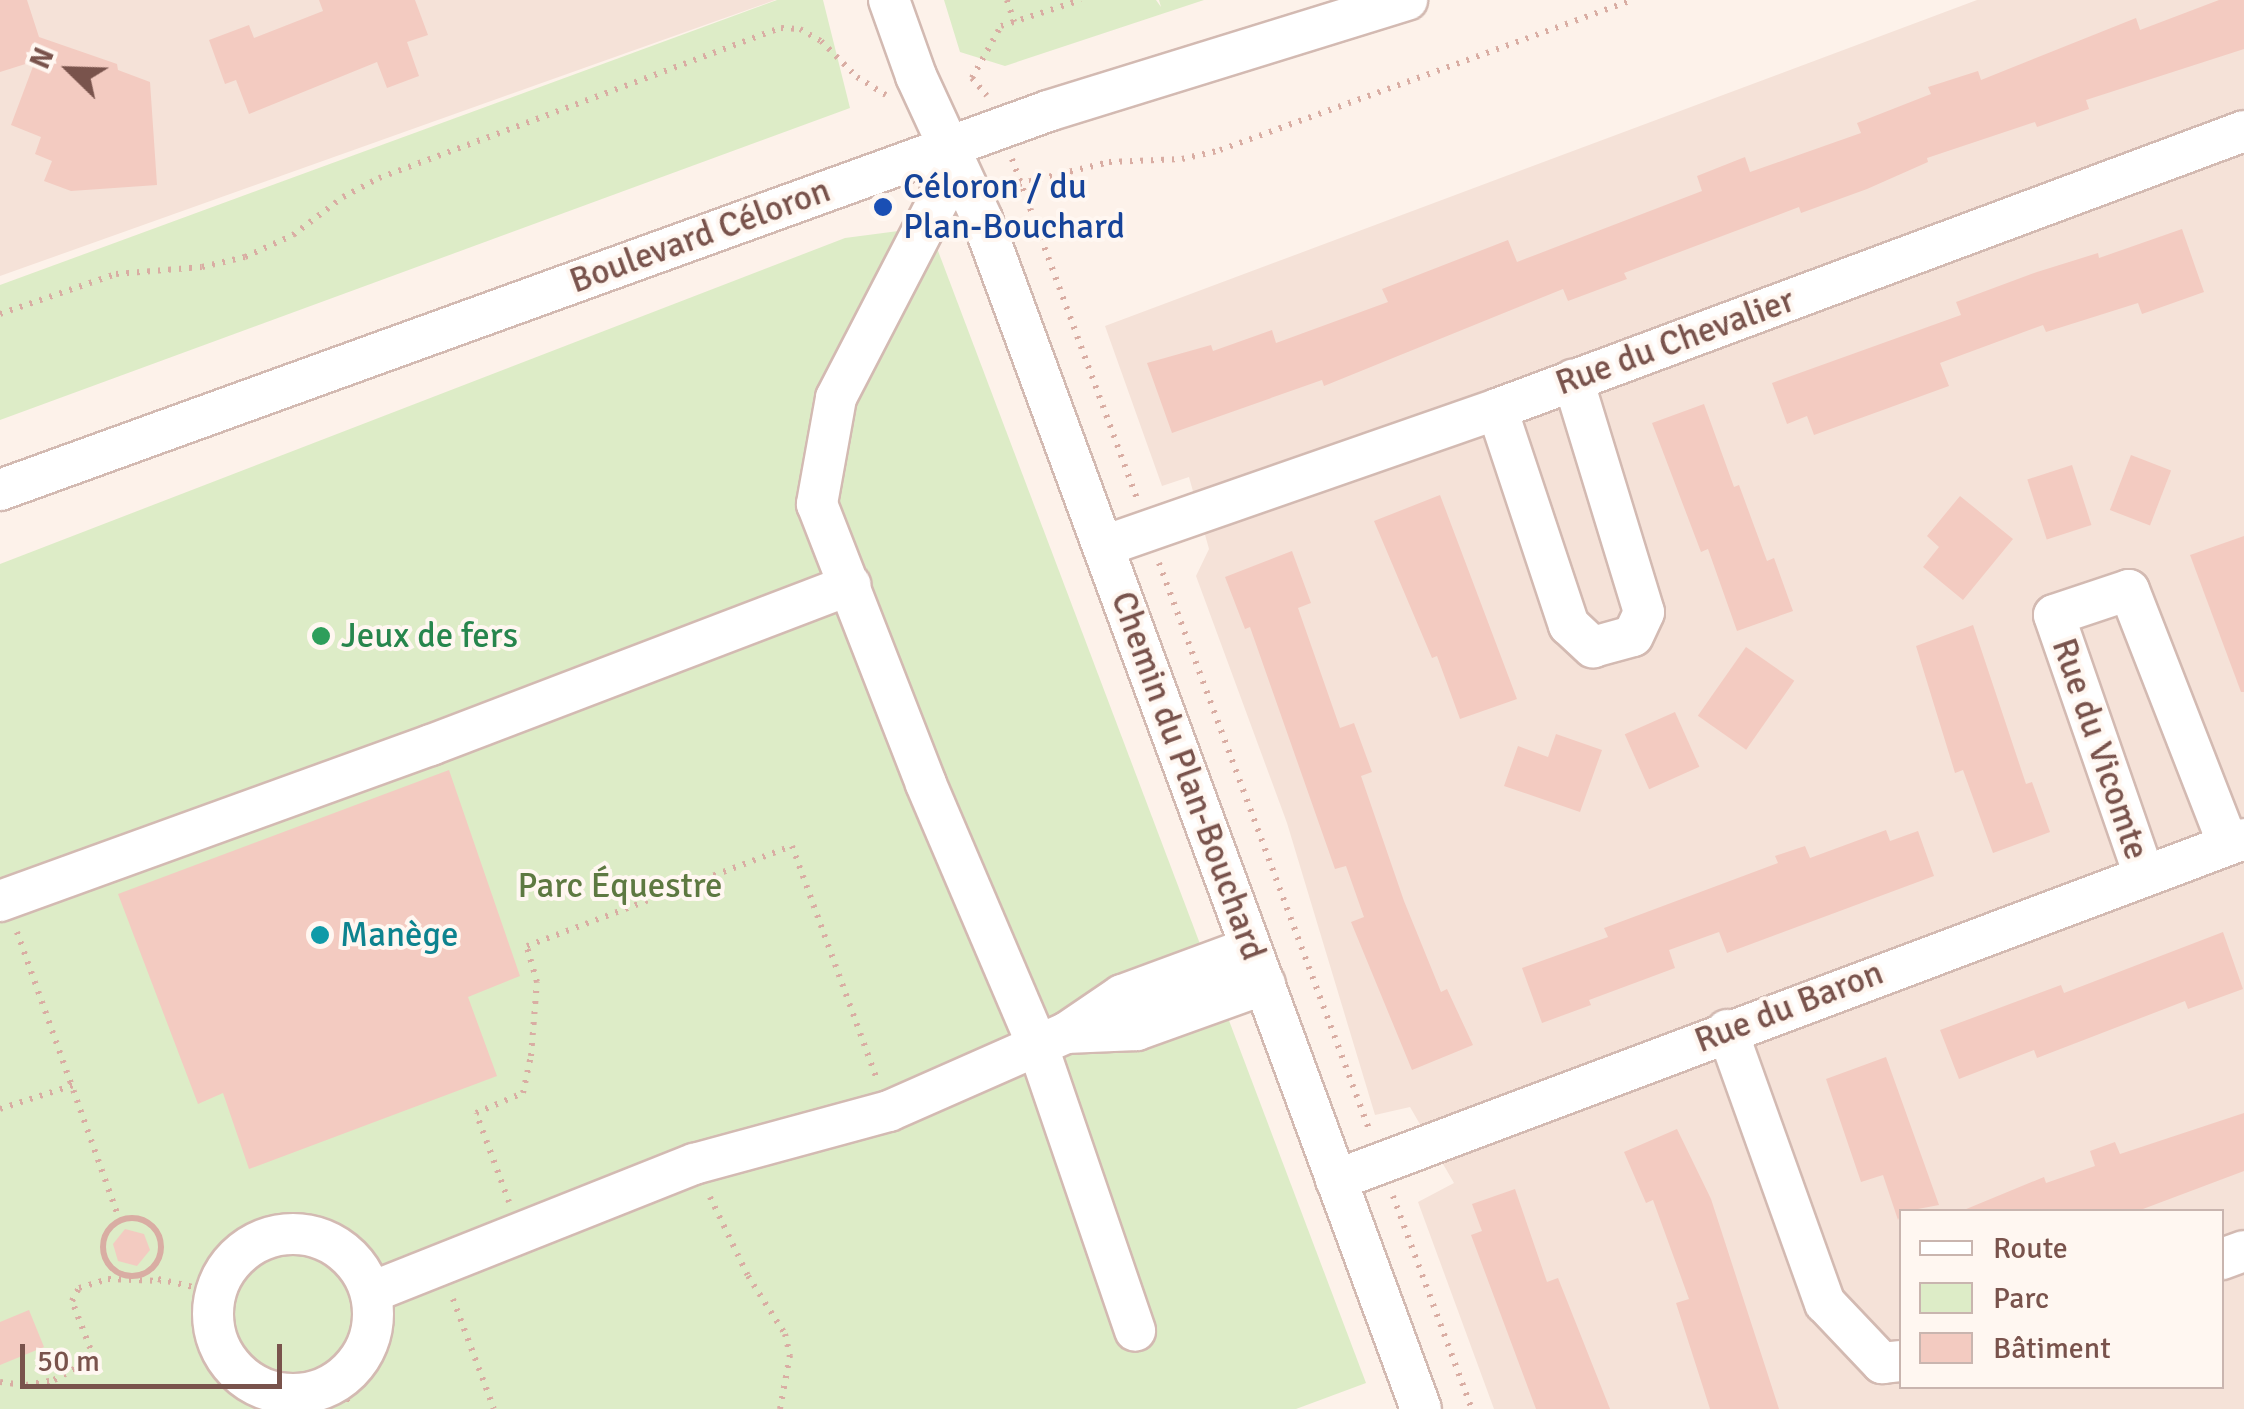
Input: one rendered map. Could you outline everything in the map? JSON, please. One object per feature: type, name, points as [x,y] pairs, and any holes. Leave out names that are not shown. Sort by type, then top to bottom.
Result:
[{"type":"street","name":"Chemin du Plan-Bouchard","points":[[888,0],[982,219],[1420,1409]]},
{"type":"street","name":"Boulevard Céloron","points":[[0,490],[948,146],[1139,81],[1407,0]]},
{"type":"street","name":"Rue du Chevalier","points":[[1104,546],[1497,409],[2244,131]]},
{"type":"street","points":[[948,146],[939,199],[928,224],[868,329],[836,398],[817,504],[926,784],[1052,1039],[1135,1331]]},
{"type":"street","points":[[1497,409],[1569,625],[1593,647],[1633,636],[1644,612],[1573,380]]},
{"type":"street","points":[[3,900],[431,745],[850,585]]},
{"type":"street","name":"Rue du Vicomte","points":[[2144,875],[2054,615],[2129,590],[2236,841]]},
{"type":"street","name":"Rue du Baron","points":[[1336,1180],[2236,841]]},
{"type":"street","points":[[372,1292],[694,1164],[889,1111],[1052,1039],[1136,1030],[1257,966]]},
{"type":"street","points":[[1727,1030],[1825,1302],[1882,1363],[1899,1361]]},
{"type":"street","points":[[294,1232],[320,1237],[343,1250],[361,1268],[372,1292],[370,1340],[346,1394],[318,1391],[292,1395],[267,1390],[238,1394],[216,1340],[212,1316],[215,1292],[226,1268],[245,1249],[268,1237],[294,1232]]},
{"type":"path","points":[[1007,0],[1014,22]]},
{"type":"path","points":[[987,96],[972,78],[1001,26],[1080,0]]},
{"type":"path","points":[[1020,184],[1108,162],[1182,160],[1220,150],[1633,0]]},
{"type":"path","points":[[0,314],[116,274],[202,267],[245,257],[293,235],[344,197],[379,178],[781,28],[809,33],[870,88],[895,96]]},
{"type":"path","points":[[1016,169],[1136,496]]},
{"type":"path","name":"Chemin du Plan-Bouchard","points":[[1159,565],[1368,1126]]},
{"type":"path","points":[[520,1231],[476,1113],[522,1092],[531,1056],[537,982],[526,946],[792,846],[889,1111]]},
{"type":"path","points":[[3,900],[74,1084],[120,1222]]},
{"type":"path","points":[[0,1109],[74,1084]]},
{"type":"path","points":[[694,1164],[748,1276],[786,1334],[790,1355],[780,1409]]},
{"type":"path","points":[[1393,1196],[1472,1409]]},
{"type":"path","points":[[142,1274],[158,1260],[158,1235],[143,1220],[120,1222],[106,1234],[105,1260],[119,1274],[142,1274],[215,1292]]},
{"type":"path","points":[[440,1266],[494,1409]]},
{"type":"path","points":[[0,1382],[26,1385],[54,1380],[94,1358],[72,1301],[79,1288],[108,1279],[162,1281]]},
{"type":"shaded area","points":[[0,0],[775,0],[0,276]]},
{"type":"shaded area","points":[[1977,0],[2244,0],[2244,1409],[1494,1409],[1418,1202],[1454,1183],[1410,1107],[1375,1115],[1287,823],[1196,576],[1209,549],[1189,477],[1162,486],[1105,326]]},
{"type":"green space","points":[[777,0],[823,0],[850,108],[0,420],[0,285]]},
{"type":"green space","points":[[944,0],[1156,0],[1161,7],[1159,0],[1204,0],[1005,66],[960,52]]},
{"type":"green space","name":"Parc Équestre","points":[[929,227],[1366,1383],[1296,1409],[0,1409],[0,564],[845,238]]},
{"type":"building","points":[[0,0],[27,0],[39,37],[117,64],[118,70],[150,82],[157,185],[71,191],[44,181],[52,161],[35,154],[41,137],[11,125],[35,61],[0,72]]},
{"type":"building","points":[[319,0],[415,0],[428,35],[407,42],[419,76],[387,88],[377,62],[249,114],[236,80],[225,84],[209,40],[249,25],[254,38],[323,11]]},
{"type":"building","points":[[2219,0],[2244,0],[2244,49],[2086,100],[2089,109],[2037,127],[2035,122],[1927,158],[1928,162],[1867,189],[1801,213],[1799,207],[1624,273],[1627,279],[1568,301],[1563,289],[1324,386],[1322,380],[1172,433],[1147,363],[1211,345],[1213,351],[1272,330],[1276,343],[1388,302],[1382,289],[1508,240],[1517,262],[1702,191],[1697,176],[1745,157],[1750,172],[1861,133],[1857,123],[1931,94],[1928,87],[1978,71],[1981,80],[2136,18],[2140,30]]},
{"type":"building","points":[[2182,229],[2204,292],[2142,314],[2138,303],[2046,332],[2043,325],[1940,363],[1949,386],[1814,435],[1807,416],[1787,424],[1772,383],[1961,315],[1956,302],[2037,272],[2098,253],[2099,258]]},
{"type":"building","points":[[1704,404],[1734,487],[1739,485],[1767,561],[1774,558],[1793,611],[1737,631],[1708,549],[1701,552],[1652,423]]},
{"type":"building","points":[[2131,455],[2171,470],[2150,525],[2110,510]]},
{"type":"building","points":[[2072,465],[2091,525],[2047,539],[2027,480]]},
{"type":"building","points":[[1440,495],[1517,699],[1460,719],[1437,656],[1432,658],[1374,521]]},
{"type":"building","points":[[1960,496],[2013,539],[1963,600],[1923,567],[1939,547],[1927,536]]},
{"type":"building","points":[[2244,536],[2244,692],[2241,692],[2190,555]]},
{"type":"building","points":[[1292,551],[1311,603],[1298,608],[1340,728],[1354,723],[1372,772],[1361,776],[1404,901],[1441,992],[1447,989],[1473,1045],[1412,1070],[1351,922],[1364,917],[1346,866],[1335,869],[1250,627],[1245,629],[1225,577]]},
{"type":"building","points":[[1973,625],[2026,784],[2032,782],[2050,832],[1993,853],[1963,770],[1955,773],[1916,646]]},
{"type":"building","points":[[1746,647],[1794,681],[1746,750],[1698,716]]},
{"type":"building","points":[[1675,712],[1699,767],[1649,789],[1625,734]]},
{"type":"building","points":[[1556,734],[1602,750],[1580,812],[1504,786],[1518,746],[1548,757]]},
{"type":"building","name":"Manège","points":[[449,770],[520,976],[468,997],[497,1076],[249,1169],[223,1093],[198,1104],[118,894]]},
{"type":"building","points":[[1886,830],[1890,841],[1918,831],[1934,876],[1727,953],[1719,932],[1669,950],[1675,968],[1589,1000],[1591,1005],[1542,1023],[1522,968],[1608,937],[1604,928],[1778,863],[1775,856],[1805,846],[1810,858]]},
{"type":"building","points":[[2223,932],[2243,989],[2188,1009],[2185,1001],[2037,1058],[2034,1050],[1959,1079],[1940,1030],[2061,985],[2064,993]]},
{"type":"building","points":[[1886,1057],[1939,1205],[1899,1209],[1898,1220],[1883,1175],[1861,1182],[1826,1079]]},
{"type":"building","points":[[2244,1113],[2244,1171],[2143,1209],[1966,1209],[2044,1177],[2046,1183],[2095,1166],[2090,1151],[2115,1142],[2120,1154]]},
{"type":"building","points":[[1677,1129],[1711,1199],[1779,1409],[1710,1409],[1676,1303],[1689,1299],[1653,1200],[1646,1203],[1624,1152]]},
{"type":"building","points":[[1515,1189],[1547,1282],[1558,1278],[1610,1409],[1536,1409],[1471,1235],[1482,1231],[1472,1204]]},
{"type":"building","points":[[125,1229],[144,1234],[150,1250],[137,1266],[118,1261],[113,1244]]},
{"type":"building","points":[[29,1310],[44,1347],[0,1365],[0,1322]]},
{"type":"place","name":"Céloron / du Plan-Bouchard","points":[[883,207]]},
{"type":"place","name":"Jeux de fers","points":[[321,636]]},
{"type":"place","name":"Manège","points":[[320,935]]}]
